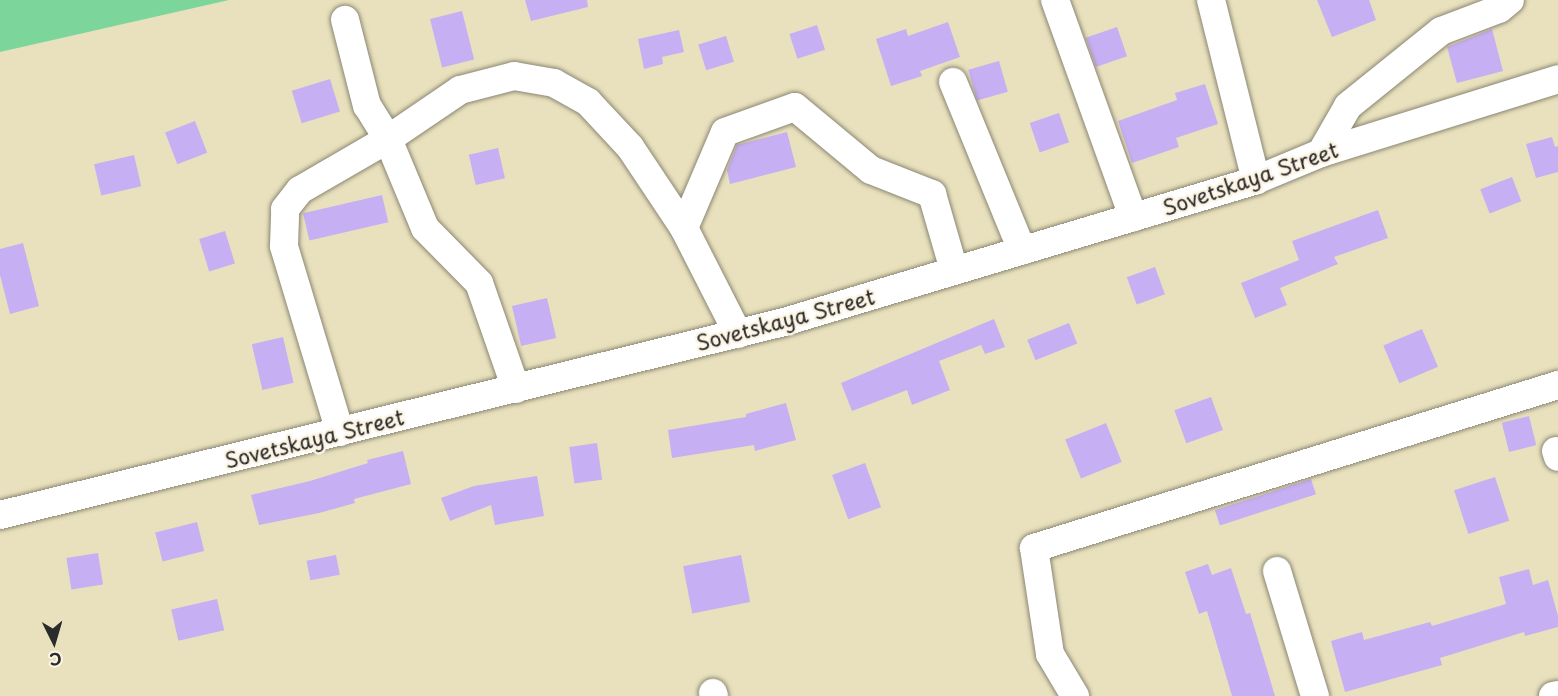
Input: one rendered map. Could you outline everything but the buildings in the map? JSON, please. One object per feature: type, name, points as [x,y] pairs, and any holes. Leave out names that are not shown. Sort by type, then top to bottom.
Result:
[{"type":"street","points":[[1055,0],[1133,217]]},
{"type":"street","points":[[1211,0],[1256,180]]},
{"type":"street","points":[[1321,153],[1348,106],[1442,31],[1499,9],[1510,0]]},
{"type":"street","points":[[345,20],[367,106],[388,139],[425,228],[479,283],[516,388]]},
{"type":"street","points":[[340,432],[284,246],[285,209],[300,190],[388,139],[460,90],[514,76],[554,83],[588,102],[630,147],[684,228],[738,334]]},
{"type":"street","name":"Sovetskaya Street","points":[[0,515],[738,334],[1256,180],[1321,153],[1558,79]]},
{"type":"street","points":[[953,82],[1022,250]]},
{"type":"street","points":[[684,228],[725,132],[795,107],[871,170],[932,194],[954,270]]},
{"type":"street","points":[[1075,696],[1050,654],[1034,548],[1558,385]]},
{"type":"street","points":[[1277,571],[1315,696]]},
{"type":"street","points":[[1553,696],[1558,695]]},
{"type":"green space","points":[[0,0],[229,0],[0,52]]}]
